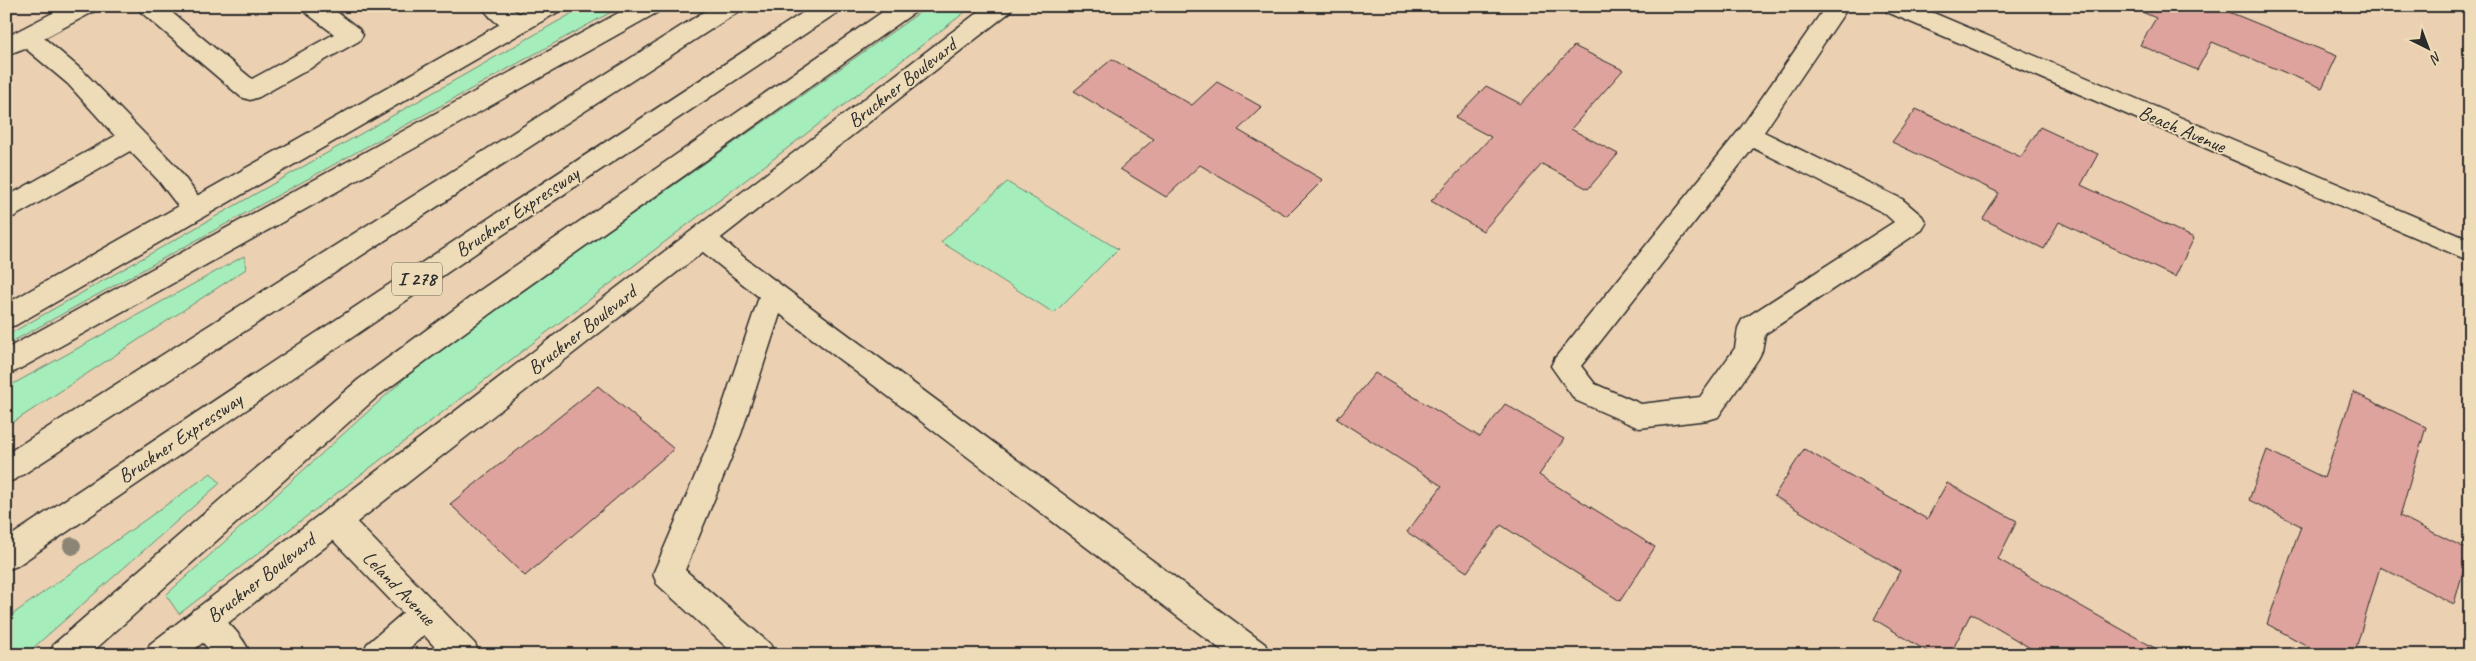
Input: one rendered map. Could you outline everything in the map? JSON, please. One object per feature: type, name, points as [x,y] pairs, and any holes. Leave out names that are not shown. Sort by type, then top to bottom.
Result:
[{"type":"main road","points":[[17,42],[85,6]]},
{"type":"main road","points":[[149,6],[250,91],[351,35],[313,6]]},
{"type":"main road","points":[[493,6],[517,25]]},
{"type":"main road","points":[[6,317],[550,6]]},
{"type":"main road","points":[[6,363],[650,6]]},
{"type":"main road","points":[[6,470],[730,6]]},
{"type":"main road","name":"Bruckner Expressway","points":[[6,556],[486,233],[830,6]]},
{"type":"main road","points":[[64,655],[368,388],[489,299],[907,6]]},
{"type":"main road","name":"Bruckner Boulevard","points":[[161,655],[1002,6]]},
{"type":"main road","points":[[1750,135],[1893,206],[1913,223],[1752,328],[1748,351],[1708,408],[1639,416],[1585,392],[1565,366],[1750,135],[1838,6]]},
{"type":"main road","name":"Beach Avenue","points":[[1895,6],[2470,251]]},
{"type":"main road","points":[[17,42],[76,78],[167,173],[194,208]]},
{"type":"main road","points":[[6,209],[132,138]]},
{"type":"main road","points":[[702,237],[773,294],[1254,655]]},
{"type":"main road","points":[[759,655],[668,574],[727,434],[773,294]]},
{"type":"main road","name":"Leland Avenue","points":[[335,521],[464,655]]},
{"type":"main road","points":[[378,655],[425,614]]},
{"type":"main road","points":[[204,622],[234,655]]},
{"type":"green space","points":[[585,6],[622,6],[6,345],[6,336]]},
{"type":"green space","points":[[929,6],[973,6],[179,614],[166,595],[427,358]]},
{"type":"green space","points":[[1007,182],[1118,249],[1054,313],[941,242]]},
{"type":"green space","points":[[244,256],[246,269],[6,427],[6,388]]},
{"type":"green space","points":[[211,473],[220,483],[25,655],[6,655],[6,619]]},
{"type":"building","points":[[2128,6],[2232,6],[2229,12],[2337,56],[2322,88],[2212,42],[2197,70],[2140,45],[2156,18]]},
{"type":"building","points":[[1574,46],[1623,70],[1571,129],[1618,154],[1588,189],[1542,164],[1483,231],[1431,201],[1491,137],[1455,118],[1486,86],[1521,104]]},
{"type":"building","points":[[1112,59],[1192,105],[1217,82],[1262,107],[1238,130],[1323,180],[1287,216],[1200,165],[1166,197],[1120,169],[1154,139],[1074,91]]},
{"type":"building","points":[[1916,109],[2021,157],[2040,127],[2098,154],[2081,185],[2194,238],[2175,277],[2059,222],[2044,249],[1983,219],[1999,193],[1892,142]]},
{"type":"building","points":[[1375,373],[1480,437],[1505,404],[1564,439],[1539,475],[1655,547],[1620,601],[1501,525],[1467,572],[1407,532],[1442,486],[1337,419]]},
{"type":"building","points":[[598,386],[674,449],[525,576],[450,504]]},
{"type":"building","points":[[2353,392],[2426,427],[2400,516],[2469,550],[2454,604],[2380,567],[2354,655],[2324,655],[2267,624],[2301,526],[2249,500],[2267,450],[2324,478]]},
{"type":"building","points":[[1804,449],[1927,519],[1947,483],[2017,521],[1998,559],[2167,655],[2042,655],[1971,613],[1950,655],[1933,655],[1874,619],[1900,571],[1774,496]]}]
